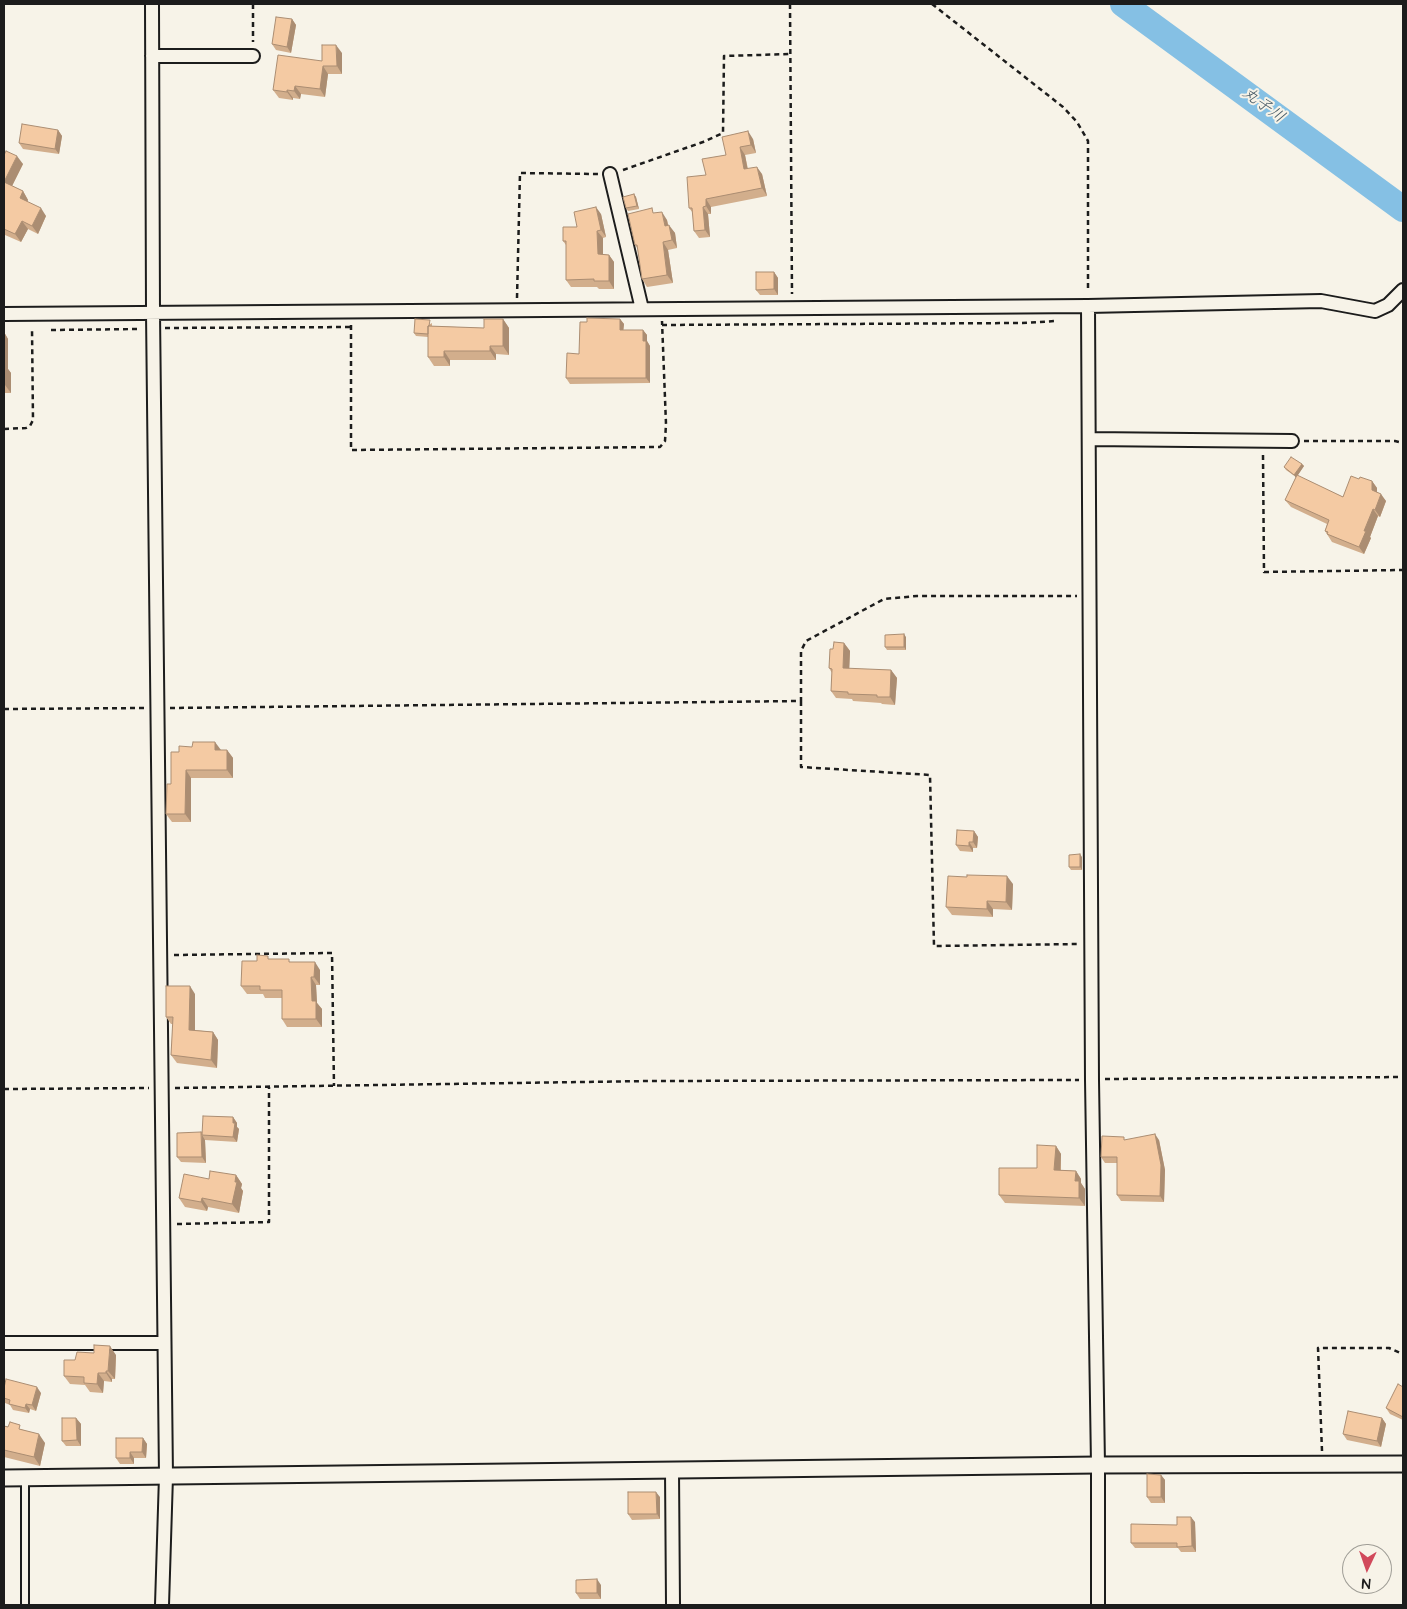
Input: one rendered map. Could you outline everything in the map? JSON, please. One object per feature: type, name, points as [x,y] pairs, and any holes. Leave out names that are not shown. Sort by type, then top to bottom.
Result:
[{"type":"street","points":[[152,4],[153,328],[162,1088],[163,1344],[166,1476],[162,1605]]},
{"type":"street","points":[[152,56],[253,56]]},
{"type":"street","points":[[610,174],[642,309]]},
{"type":"street","points":[[4,314],[1088,306],[1321,301],[1375,311],[1388,305],[1403,290]]},
{"type":"street","points":[[1088,306],[1092,1080],[1098,1465],[1098,1605]]},
{"type":"street","points":[[1089,439],[1292,441]]},
{"type":"street","points":[[4,1343],[163,1344]]},
{"type":"street","points":[[4,1478],[1098,1465],[1403,1464]]},
{"type":"street","points":[[672,1471],[673,1605]]},
{"type":"lane","points":[[24,1605],[25,1478]]},
{"type":"path","points":[[253,4],[253,56]]},
{"type":"path","points":[[790,4],[792,308]]},
{"type":"path","points":[[932,4],[1063,107],[1077,122],[1088,141],[1088,306]]},
{"type":"path","points":[[517,309],[520,173],[610,174],[703,142],[723,133],[724,56],[790,54]]},
{"type":"path","points":[[351,311],[351,450],[660,447],[665,441],[666,424],[662,309]]},
{"type":"path","points":[[4,429],[26,428],[30,426],[33,420],[32,314]]},
{"type":"path","points":[[662,325],[1022,323],[1060,321]]},
{"type":"path","points":[[51,330],[351,328]]},
{"type":"path","points":[[1263,441],[1264,572],[1403,570]]},
{"type":"path","points":[[1292,441],[1395,441],[1403,443]]},
{"type":"path","points":[[1090,596],[917,596],[884,599],[806,641],[801,651],[801,767],[930,775],[934,946],[1092,944]]},
{"type":"path","points":[[4,710],[801,701]]},
{"type":"path","points":[[160,955],[332,953],[334,1086]]},
{"type":"path","points":[[4,1089],[659,1081],[1403,1078]]},
{"type":"path","points":[[163,1225],[269,1222],[269,1087]]},
{"type":"path","points":[[1322,1464],[1318,1348],[1389,1348],[1403,1354]]},
{"type":"building","points":[[276,17],[292,19],[287,47],[272,44]]},
{"type":"building","points":[[322,45],[336,45],[337,66],[323,66],[320,89],[295,86],[294,91],[273,90],[278,55],[322,61]]},
{"type":"building","points":[[22,124],[58,130],[55,149],[19,143]]},
{"type":"building","points":[[748,131],[751,145],[740,147],[744,169],[757,167],[762,188],[706,199],[706,206],[703,207],[705,230],[694,231],[692,208],[689,208],[687,177],[706,175],[702,159],[726,155],[722,137]]},
{"type":"building","points":[[6,151],[17,156],[4,182],[4,155]]},
{"type":"building","points":[[4,182],[23,191],[20,198],[41,208],[32,226],[22,221],[15,234],[4,229]]},
{"type":"building","points":[[634,194],[637,206],[626,208],[623,197]]},
{"type":"building","points":[[596,207],[601,230],[597,231],[598,254],[609,255],[609,281],[594,281],[594,279],[566,280],[566,241],[563,241],[563,227],[577,227],[574,212]]},
{"type":"building","points":[[652,208],[653,213],[662,212],[665,226],[669,225],[672,240],[663,242],[667,275],[642,279],[637,245],[635,245],[628,214]]},
{"type":"building","points":[[756,272],[774,272],[774,289],[756,290]]},
{"type":"building","points":[[587,318],[620,319],[620,330],[643,330],[643,341],[646,341],[646,378],[566,378],[567,353],[579,354],[580,322],[587,322]]},
{"type":"building","points":[[415,319],[430,320],[428,334],[414,333]]},
{"type":"building","points":[[484,319],[503,319],[503,346],[490,346],[490,351],[444,351],[444,357],[428,357],[428,326],[484,328]]},
{"type":"building","points":[[4,365],[5,385],[4,385]]},
{"type":"building","points":[[1291,457],[1302,464],[1294,475],[1284,467]]},
{"type":"building","points":[[1297,475],[1343,497],[1351,476],[1372,481],[1372,490],[1381,494],[1375,510],[1373,509],[1359,547],[1327,534],[1328,532],[1325,531],[1329,520],[1285,500]]},
{"type":"building","points":[[904,634],[904,647],[885,647],[885,635]]},
{"type":"building","points":[[834,642],[844,643],[843,668],[891,670],[890,697],[831,691],[832,669],[829,668],[830,649],[833,649]]},
{"type":"building","points":[[193,742],[215,742],[215,750],[227,750],[227,770],[186,770],[185,814],[166,814],[167,784],[171,784],[171,752],[179,752],[179,746],[192,747]]},
{"type":"building","points":[[957,830],[974,831],[973,842],[969,842],[969,846],[956,845]]},
{"type":"building","points":[[1080,854],[1080,867],[1069,867],[1069,855]]},
{"type":"building","points":[[967,875],[1007,876],[1006,902],[987,901],[987,909],[946,907],[948,876],[967,877]]},
{"type":"building","points":[[257,955],[268,956],[268,959],[289,959],[289,962],[315,962],[314,977],[311,977],[312,1001],[316,1001],[316,1019],[282,1019],[282,990],[260,990],[260,986],[241,986],[242,961],[257,961]]},
{"type":"building","points":[[166,986],[190,986],[189,1030],[213,1032],[211,1060],[171,1055],[173,1017],[166,1017]]},
{"type":"building","points":[[203,1116],[233,1117],[233,1123],[235,1123],[233,1137],[202,1135]]},
{"type":"building","points":[[201,1132],[202,1157],[177,1157],[177,1133]]},
{"type":"building","points":[[1155,1134],[1161,1165],[1160,1196],[1117,1195],[1117,1157],[1101,1157],[1102,1136],[1124,1137],[1124,1140]]},
{"type":"building","points":[[1037,1145],[1056,1146],[1054,1170],[1076,1171],[1075,1181],[1079,1181],[1079,1198],[999,1195],[999,1168],[1037,1168]]},
{"type":"building","points":[[210,1171],[236,1175],[235,1182],[237,1182],[232,1204],[202,1198],[201,1202],[179,1198],[184,1174],[209,1179]]},
{"type":"building","points":[[94,1345],[110,1346],[108,1371],[106,1373],[98,1373],[97,1384],[84,1383],[84,1377],[64,1376],[64,1360],[75,1360],[77,1352],[94,1353]]},
{"type":"building","points":[[6,1379],[37,1387],[32,1405],[26,1404],[25,1408],[9,1404],[10,1400],[4,1398]]},
{"type":"building","points":[[1398,1384],[1403,1387],[1403,1417],[1386,1408]]},
{"type":"building","points":[[1348,1411],[1382,1418],[1377,1441],[1343,1434]]},
{"type":"building","points":[[62,1418],[76,1418],[77,1440],[62,1441]]},
{"type":"building","points":[[10,1422],[20,1425],[19,1429],[39,1434],[34,1457],[4,1450],[4,1426],[8,1427]]},
{"type":"building","points":[[116,1438],[143,1438],[142,1452],[130,1452],[130,1458],[116,1458]]},
{"type":"building","points":[[1147,1474],[1161,1475],[1161,1497],[1147,1497]]},
{"type":"building","points":[[628,1492],[656,1492],[657,1514],[628,1514]]},
{"type":"building","points":[[1177,1517],[1191,1517],[1192,1546],[1177,1547],[1177,1543],[1131,1543],[1131,1524],[1177,1525]]},
{"type":"building","points":[[597,1579],[597,1593],[576,1593],[576,1580]]},
{"type":"waterway","name":"丸子川","points":[[1123,4],[1403,209]]}]
